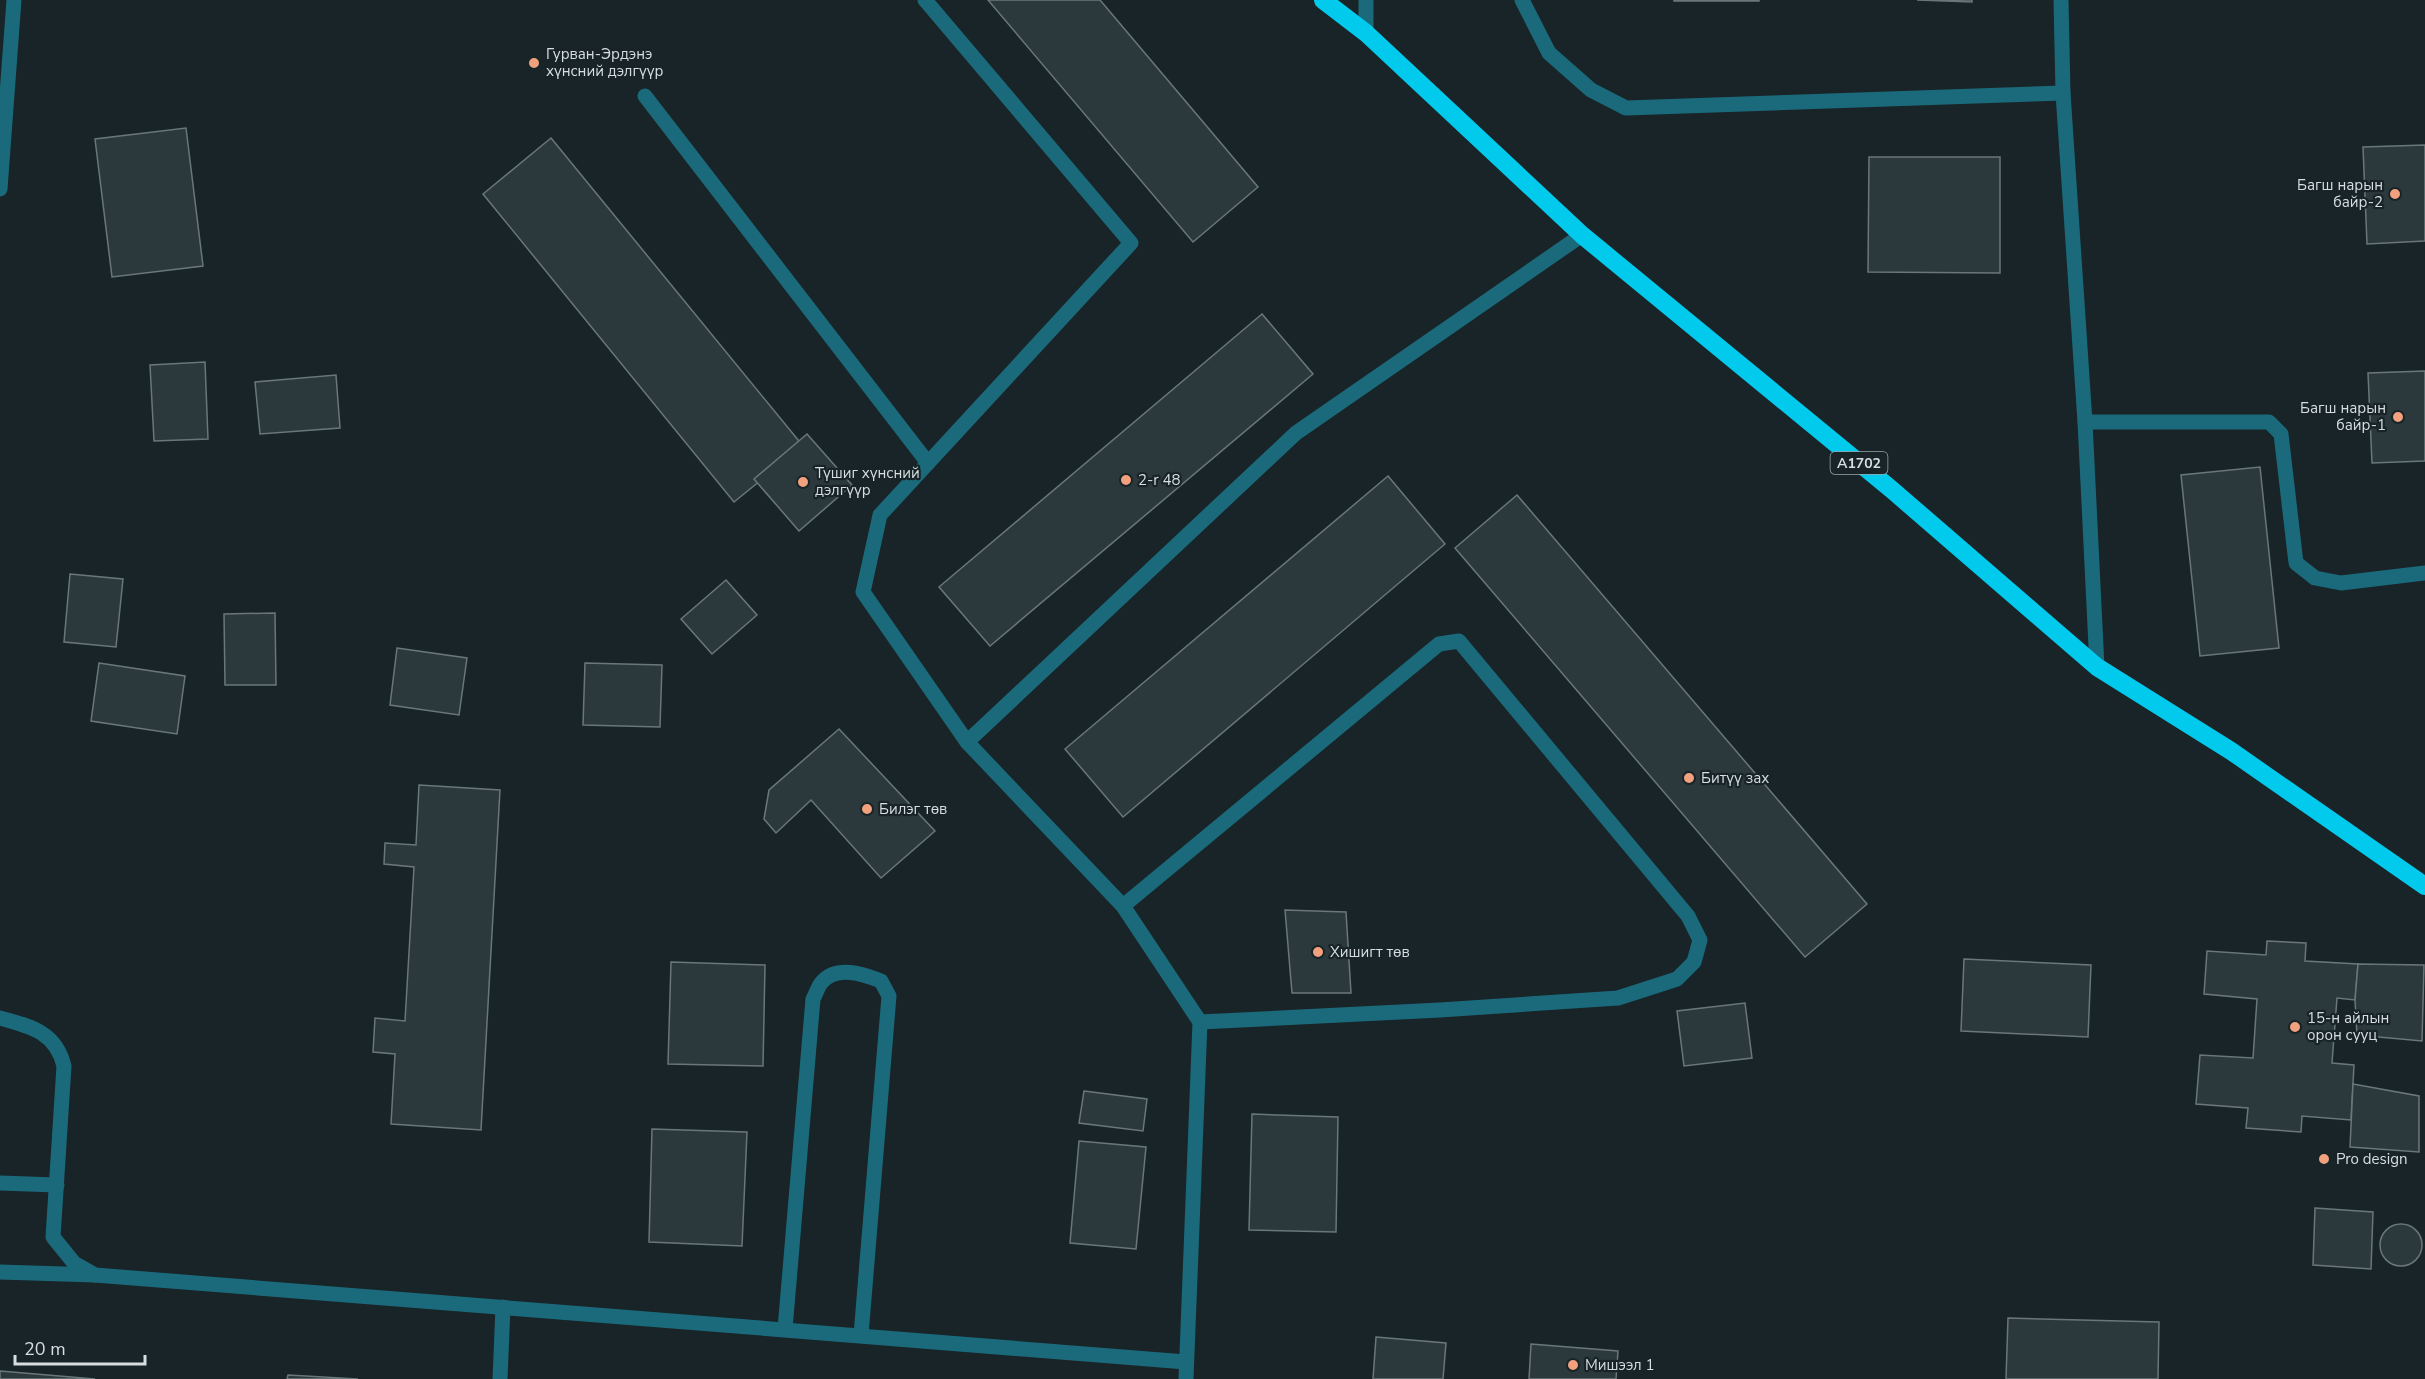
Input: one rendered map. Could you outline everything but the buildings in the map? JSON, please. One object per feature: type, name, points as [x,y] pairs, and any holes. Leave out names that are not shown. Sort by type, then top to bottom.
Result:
[{"type":"highway","name":"A1702","points":[[1323,0],[1366,33],[1582,235],[1891,489],[2097,667],[2231,751],[2425,886]]},
{"type":"street","points":[[0,189],[14,0]]},
{"type":"street","points":[[925,0],[1131,243],[879,515],[863,592],[967,742],[1123,906],[1200,1022],[1186,1379]]},
{"type":"street","points":[[1365,0],[1366,33]]},
{"type":"street","points":[[1522,0],[1549,52],[1591,90],[1626,108],[2063,93]]},
{"type":"street","points":[[2061,0],[2063,93],[2085,422],[2097,667]]},
{"type":"street","points":[[645,96],[928,463]]},
{"type":"street","points":[[967,742],[1296,433],[1582,235]]},
{"type":"street","points":[[2085,422],[2269,422],[2281,434],[2296,563],[2314,578],[2341,583],[2425,573]]},
{"type":"street","points":[[1123,906],[1439,644],[1459,641],[1688,916],[1700,940],[1694,963],[1677,979],[1618,998],[1200,1022]]},
{"type":"street","points":[[785,1329],[813,999],[822,982],[836,974],[857,972],[881,981],[889,996],[861,1335]]},
{"type":"street","points":[[0,1018],[36,1028],[60,1050],[64,1066],[53,1238],[74,1263],[95,1275]]},
{"type":"street","points":[[0,1183],[57,1185]]},
{"type":"street","points":[[0,1272],[95,1275],[1186,1362]]},
{"type":"street","points":[[500,1379],[503,1307]]},
{"type":"place","name":"Гурван-Эрдэнэ хүнсний дэлгүүр","points":[[534,63]]},
{"type":"place","name":"Багш нарын байр-2","points":[[2395,194]]},
{"type":"place","name":"Багш нарын байр-1","points":[[2398,417]]},
{"type":"place","name":"2-r 48","points":[[1126,480]]},
{"type":"place","name":"Түшиг хүнсний дэлгүүр","points":[[803,482]]},
{"type":"place","name":"Битүү зах","points":[[1689,778]]},
{"type":"place","name":"Билэг төв","points":[[867,809]]},
{"type":"place","name":"Хишигт төв","points":[[1318,952]]},
{"type":"place","name":"15-н айлын орон сууц","points":[[2295,1027]]},
{"type":"place","name":"Pro design","points":[[2324,1159]]},
{"type":"place","name":"Мишээл 1","points":[[1573,1365]]}]
